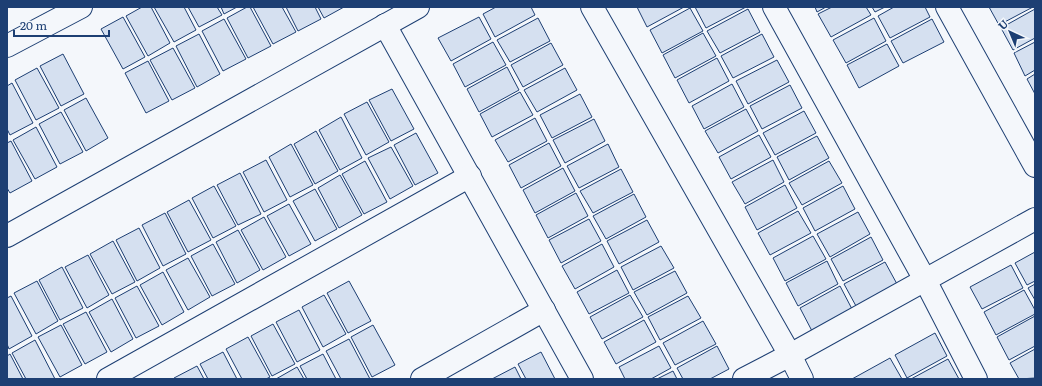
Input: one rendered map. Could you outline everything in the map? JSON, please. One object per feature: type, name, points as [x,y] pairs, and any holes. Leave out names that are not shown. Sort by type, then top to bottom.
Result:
[{"type":"street","points":[[7,46],[81,7]]},
{"type":"street","points":[[7,236],[418,7]]},
{"type":"street","points":[[592,7],[790,355],[802,379]]},
{"type":"street","points":[[774,7],[925,280],[976,379]]},
{"type":"street","points":[[947,7],[1035,166]]},
{"type":"street","points":[[385,25],[582,379]]},
{"type":"street","points":[[108,379],[470,176]]},
{"type":"street","points":[[744,379],[1035,219]]},
{"type":"street","points":[[422,379],[544,310]]},
{"type":"building","points":[[142,7],[151,7],[170,43],[148,56],[126,16]]},
{"type":"building","points":[[154,7],[184,7],[196,30],[174,42]]},
{"type":"building","points":[[188,7],[217,7],[222,15],[199,27]]},
{"type":"building","points":[[221,7],[237,7],[224,14]]},
{"type":"building","points":[[247,7],[250,7],[271,46],[248,58],[227,18]]},
{"type":"building","points":[[253,7],[282,7],[296,32],[273,44]]},
{"type":"building","points":[[286,7],[315,7],[321,19],[298,31]]},
{"type":"building","points":[[318,7],[344,7],[324,18]]},
{"type":"building","points":[[496,7],[531,7],[535,15],[495,37],[483,14]]},
{"type":"building","points":[[637,7],[684,7],[647,27]]},
{"type":"building","points":[[695,7],[746,7],[706,28]]},
{"type":"building","points":[[815,7],[826,7],[817,12]]},
{"type":"building","points":[[832,7],[866,7],[871,15],[831,37],[818,14]]},
{"type":"building","points":[[872,7],[885,7],[875,12]]},
{"type":"building","points":[[894,7],[925,7],[930,17],[890,38],[878,16]]},
{"type":"building","points":[[989,7],[1033,7],[999,25]]},
{"type":"building","points":[[690,8],[703,31],[662,53],[650,30]]},
{"type":"building","points":[[748,9],[760,32],[720,53],[707,31]]},
{"type":"building","points":[[1035,9],[1035,38],[1013,50],[1001,28]]},
{"type":"building","points":[[123,17],[145,57],[123,69],[101,29]]},
{"type":"building","points":[[479,17],[491,39],[451,61],[438,38]]},
{"type":"building","points":[[538,18],[550,41],[510,62],[497,40]]},
{"type":"building","points":[[874,18],[886,41],[846,63],[833,40]]},
{"type":"building","points":[[224,19],[246,59],[223,71],[202,31]]},
{"type":"building","points":[[932,19],[944,42],[903,63],[891,41]]},
{"type":"building","points":[[703,33],[716,56],[675,78],[663,55]]},
{"type":"building","points":[[199,34],[220,74],[197,87],[176,46]]},
{"type":"building","points":[[762,34],[774,57],[733,78],[721,56]]},
{"type":"building","points":[[493,42],[506,65],[465,87],[453,64]]},
{"type":"building","points":[[1035,42],[1035,70],[1025,76],[1014,53]]},
{"type":"building","points":[[551,43],[563,65],[523,87],[511,65]]},
{"type":"building","points":[[887,44],[899,66],[859,88],[847,65]]},
{"type":"building","points":[[173,48],[195,88],[172,100],[150,60]]},
{"type":"building","points":[[63,54],[84,94],[61,106],[40,66]]},
{"type":"building","points":[[717,58],[729,81],[689,103],[677,80]]},
{"type":"building","points":[[777,60],[789,82],[748,104],[736,81]]},
{"type":"building","points":[[148,61],[169,101],[146,113],[125,73]]},
{"type":"building","points":[[507,67],[519,90],[479,112],[467,89]]},
{"type":"building","points":[[37,68],[59,108],[36,120],[15,80]]},
{"type":"building","points":[[565,68],[577,90],[537,112],[524,90]]},
{"type":"building","points":[[1035,74],[1035,94],[1027,79]]},
{"type":"building","points":[[12,83],[33,123],[10,135],[7,129],[7,86]]},
{"type":"building","points":[[732,84],[744,107],[704,129],[692,106]]},
{"type":"building","points":[[790,85],[802,108],[762,129],[750,106]]},
{"type":"building","points":[[392,89],[414,129],[391,141],[369,100]]},
{"type":"building","points":[[520,92],[533,115],[492,137],[480,114]]},
{"type":"building","points":[[580,94],[592,117],[552,138],[540,115]]},
{"type":"building","points":[[86,98],[108,138],[86,151],[64,110]]},
{"type":"building","points":[[367,102],[389,142],[366,155],[344,114]]},
{"type":"building","points":[[746,109],[758,131],[718,153],[705,131]]},
{"type":"building","points":[[804,111],[816,133],[775,155],[763,133]]},
{"type":"building","points":[[61,112],[83,152],[60,164],[39,124]]},
{"type":"building","points":[[341,117],[362,158],[340,170],[319,130]]},
{"type":"building","points":[[535,118],[547,141],[508,162],[495,140]]},
{"type":"building","points":[[594,119],[605,141],[565,163],[553,140]]},
{"type":"building","points":[[36,127],[57,167],[35,179],[13,140]]},
{"type":"building","points":[[316,131],[338,171],[315,184],[294,144]]},
{"type":"building","points":[[416,133],[438,173],[415,185],[394,145]]},
{"type":"building","points":[[759,135],[771,157],[731,179],[719,157]]},
{"type":"building","points":[[817,136],[829,158],[789,180],[777,157]]},
{"type":"building","points":[[11,141],[32,181],[10,193],[7,188],[7,143]]},
{"type":"building","points":[[549,143],[561,166],[521,188],[509,165]]},
{"type":"building","points":[[291,144],[313,185],[290,197],[269,157]]},
{"type":"building","points":[[608,144],[619,167],[579,188],[567,166]]},
{"type":"building","points":[[391,147],[413,186],[390,199],[368,158]]},
{"type":"building","points":[[266,160],[287,200],[264,212],[243,172]]},
{"type":"building","points":[[773,160],[784,182],[745,204],[732,182]]},
{"type":"building","points":[[365,161],[387,202],[364,214],[342,174]]},
{"type":"building","points":[[829,161],[842,183],[802,205],[789,183]]},
{"type":"building","points":[[563,168],[575,191],[535,213],[523,190]]},
{"type":"building","points":[[621,169],[633,192],[593,213],[580,191]]},
{"type":"building","points":[[240,173],[261,214],[238,225],[217,185]]},
{"type":"building","points":[[340,175],[362,215],[339,228],[318,188]]},
{"type":"building","points":[[785,185],[797,208],[757,230],[745,207]]},
{"type":"building","points":[[214,186],[236,226],[213,238],[192,198]]},
{"type":"building","points":[[843,186],[855,209],[815,231],[803,208]]},
{"type":"building","points":[[315,189],[337,229],[315,241],[293,201]]},
{"type":"building","points":[[576,193],[588,216],[548,238],[536,215]]},
{"type":"building","points":[[634,194],[646,217],[606,239],[593,216]]},
{"type":"building","points":[[189,200],[211,240],[188,252],[167,212]]},
{"type":"building","points":[[289,204],[311,244],[289,256],[267,216]]},
{"type":"building","points":[[798,211],[811,233],[770,255],[758,233]]},
{"type":"building","points":[[858,212],[870,234],[830,257],[817,234]]},
{"type":"building","points":[[165,213],[186,254],[163,266],[142,225]]},
{"type":"building","points":[[264,217],[286,257],[263,270],[241,230]]},
{"type":"building","points":[[589,219],[601,241],[561,263],[549,240]]},
{"type":"building","points":[[647,220],[659,242],[619,264],[607,241]]},
{"type":"building","points":[[139,228],[160,268],[137,281],[116,240]]},
{"type":"building","points":[[238,230],[260,270],[237,283],[216,242]]},
{"type":"building","points":[[813,236],[826,259],[785,281],[773,258]]},
{"type":"building","points":[[871,237],[883,260],[843,281],[831,259]]},
{"type":"building","points":[[113,241],[135,282],[112,294],[90,254]]},
{"type":"building","points":[[213,244],[235,284],[212,296],[191,256]]},
{"type":"building","points":[[602,244],[614,267],[575,289],[562,266]]},
{"type":"building","points":[[661,246],[674,268],[633,290],[621,267]]},
{"type":"building","points":[[1035,252],[1035,281],[1027,285],[1015,263]]},
{"type":"building","points":[[88,255],[109,295],[87,308],[65,267]]},
{"type":"building","points":[[188,258],[210,297],[188,310],[166,270]]},
{"type":"building","points":[[827,261],[838,284],[798,306],[786,283]]},
{"type":"building","points":[[885,262],[897,284],[856,306],[844,284]]},
{"type":"building","points":[[1011,265],[1023,288],[982,309],[970,287]]},
{"type":"building","points":[[62,267],[83,308],[60,320],[39,280]]},
{"type":"building","points":[[617,270],[629,293],[589,314],[577,292]]},
{"type":"building","points":[[675,271],[687,293],[647,315],[634,292]]},
{"type":"building","points":[[163,272],[184,312],[162,325],[140,285]]},
{"type":"building","points":[[37,281],[58,321],[36,334],[14,293]]},
{"type":"building","points":[[349,281],[371,321],[348,333],[327,293]]},
{"type":"building","points":[[1035,284],[1035,300],[1028,288]]},
{"type":"building","points":[[137,286],[159,326],[136,338],[115,298]]},
{"type":"building","points":[[840,286],[852,309],[812,331],[800,308]]},
{"type":"building","points":[[1024,290],[1035,310],[1035,314],[996,335],[984,312]]},
{"type":"building","points":[[324,295],[346,334],[323,347],[302,307]]},
{"type":"building","points":[[630,295],[643,317],[602,339],[590,317]]},
{"type":"building","points":[[11,296],[32,336],[9,349],[7,344],[7,298]]},
{"type":"building","points":[[688,296],[701,318],[660,340],[648,317]]},
{"type":"building","points":[[112,299],[133,339],[111,352],[89,312]]},
{"type":"building","points":[[299,310],[320,350],[297,362],[276,322]]},
{"type":"building","points":[[86,312],[107,352],[85,364],[63,324]]},
{"type":"building","points":[[1035,316],[1035,346],[1009,360],[997,337]]},
{"type":"building","points":[[644,320],[656,342],[616,364],[604,342]]},
{"type":"building","points":[[703,321],[716,344],[675,365],[663,343]]},
{"type":"building","points":[[273,324],[295,364],[272,376],[251,336]]},
{"type":"building","points":[[61,325],[82,365],[60,377],[38,337]]},
{"type":"building","points":[[373,325],[395,365],[372,377],[351,337]]},
{"type":"building","points":[[935,333],[947,356],[907,378],[895,355]]},
{"type":"building","points":[[248,337],[270,377],[266,379],[242,379],[226,349]]},
{"type":"building","points":[[349,339],[370,379],[341,379],[326,351]]},
{"type":"building","points":[[35,340],[55,379],[26,379],[12,353]]},
{"type":"building","points":[[659,346],[671,368],[651,379],[625,379],[619,367]]},
{"type":"building","points":[[717,346],[729,369],[710,379],[683,379],[677,368]]},
{"type":"building","points":[[1035,349],[1035,378],[1019,379],[1010,363]]},
{"type":"building","points":[[223,352],[237,379],[208,379],[200,364]]},
{"type":"building","points":[[541,352],[555,379],[526,379],[518,364]]},
{"type":"building","points":[[10,354],[23,379],[7,379],[7,356]]},
{"type":"building","points":[[323,354],[336,379],[307,379],[300,366]]},
{"type":"building","points":[[890,358],[902,379],[852,379]]},
{"type":"building","points":[[948,359],[959,379],[911,379]]},
{"type":"building","points":[[197,366],[204,379],[174,378]]},
{"type":"building","points":[[297,367],[304,379],[276,379]]},
{"type":"building","points":[[515,367],[521,379],[492,379]]},
{"type":"building","points":[[673,371],[677,379],[657,379]]}]
